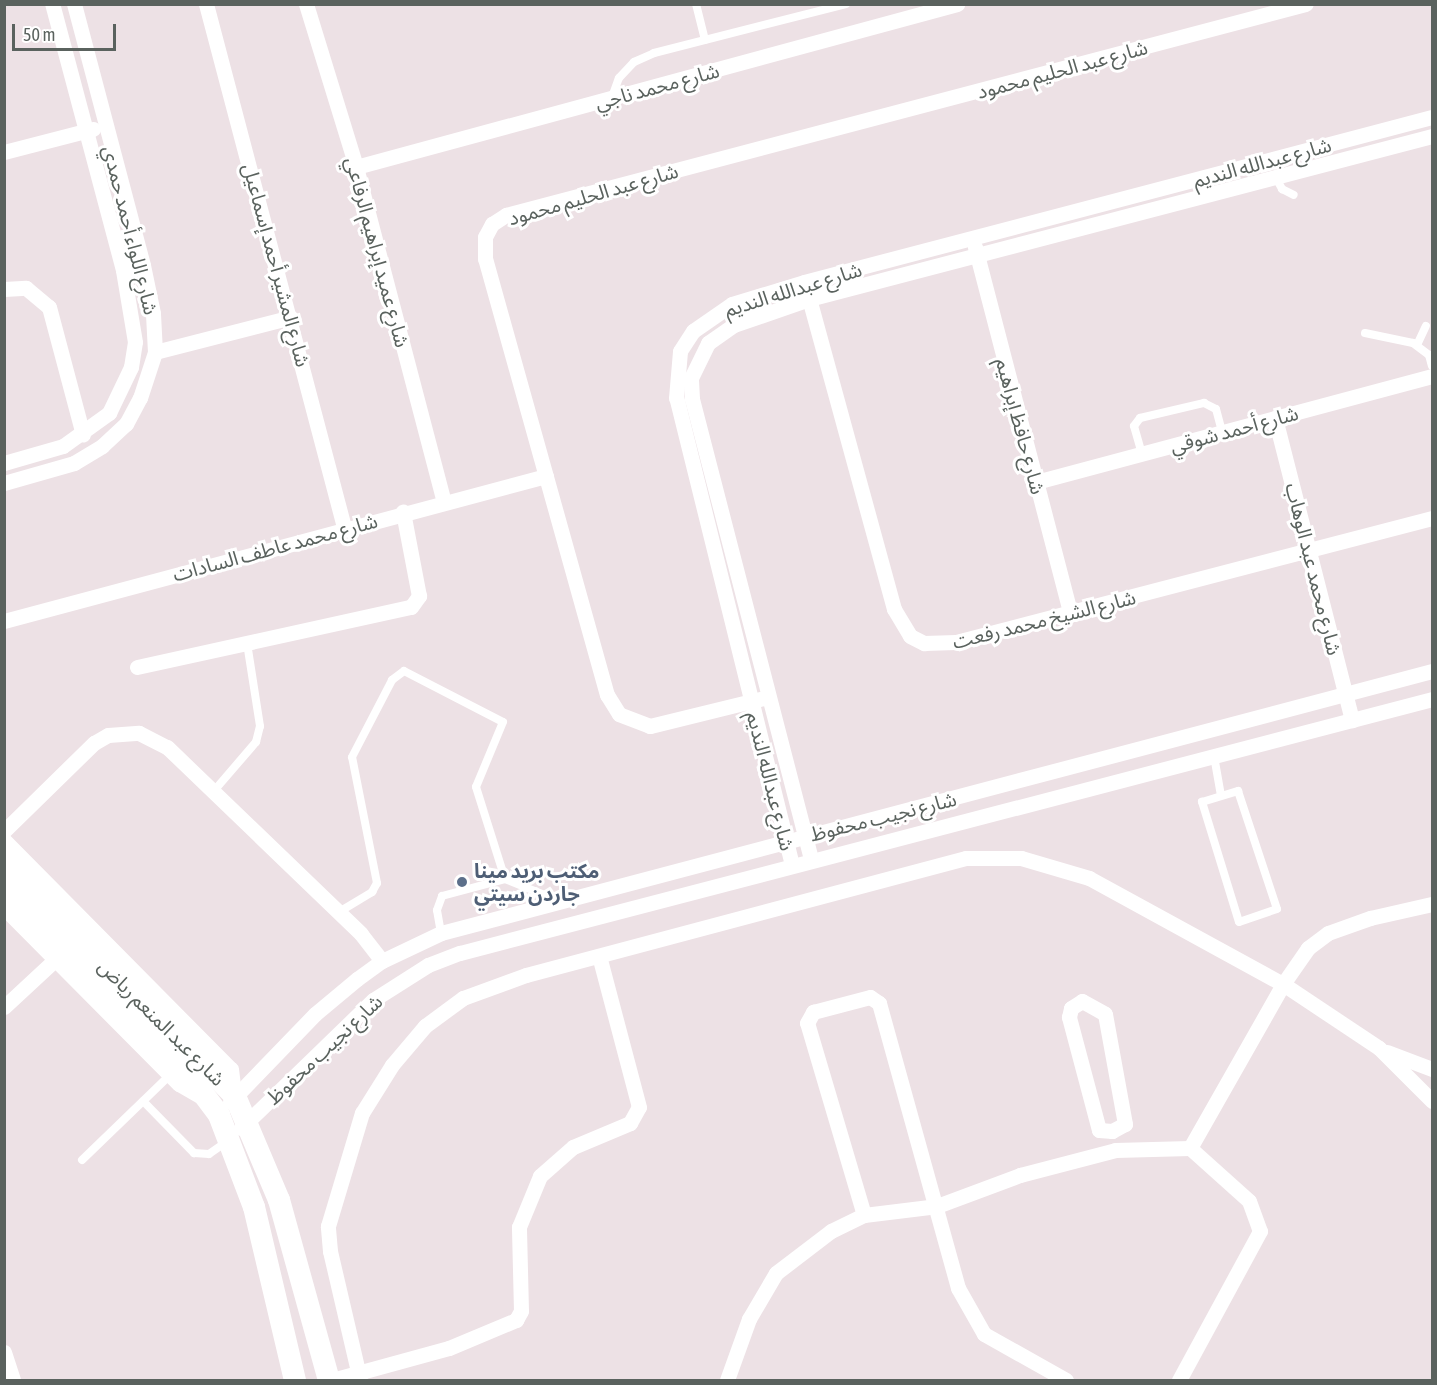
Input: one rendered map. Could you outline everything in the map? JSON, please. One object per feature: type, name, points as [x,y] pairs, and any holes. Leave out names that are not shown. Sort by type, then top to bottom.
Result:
[{"type":"street","name":"شارع اللواء أحمد حمدي","points":[[4,463],[63,446],[83,435],[109,413],[122,391],[135,342],[123,270],[52,4]]},
{"type":"street","name":"شارع اللواء أحمد حمدي","points":[[4,483],[74,463],[102,446],[126,424],[140,398],[155,352],[151,304],[74,4]]},
{"type":"street","name":"شارع المشير أحمد إسماعيل","points":[[206,4],[291,317],[344,527]]},
{"type":"street","name":"شارع عميد إبراهيم الرفاعي","points":[[306,4],[356,167],[444,502]]},
{"type":"street","name":"شارع عبد الحليم محمود","points":[[768,697],[667,725],[633,723],[619,714],[607,695],[483,250],[492,224],[506,215],[1306,4]]},
{"type":"street","name":"شارع محمد ناجي","points":[[356,167],[612,99],[945,6]]},
{"type":"street","name":"شارع عبدالله النديم","points":[[792,865],[681,423],[675,376],[680,351],[693,331],[711,315],[804,282],[1432,117]]},
{"type":"street","points":[[4,152],[105,126]]},
{"type":"street","name":"شارع عبدالله النديم","points":[[812,860],[696,419],[691,378],[697,359],[722,331],[809,299],[1432,136]]},
{"type":"street","name":"شارع حافظ إبراهيم","points":[[972,239],[1070,613]]},
{"type":"street","name":"شارع الشيخ محمد رفعت","points":[[804,282],[899,624],[910,636],[940,645],[1432,518]]},
{"type":"street","points":[[4,289],[26,288],[49,307],[83,435]]},
{"type":"street","points":[[155,352],[291,317]]},
{"type":"street","name":"شارع أحمد شوقي","points":[[1036,482],[1432,376]]},
{"type":"street","name":"شارع محمد عبد الوهاب","points":[[1275,418],[1352,720]]},
{"type":"street","name":"شارع محمد عاطف السادات","points":[[4,621],[344,527],[546,476]]},
{"type":"street","points":[[137,668],[416,603],[419,596],[403,512]]},
{"type":"street","name":"شارع نجيب محفوظ","points":[[214,1108],[235,1096],[315,1014],[382,961],[441,933],[557,900],[1432,671]]},
{"type":"street","name":"شارع نجيب محفوظ","points":[[231,1139],[374,1000],[428,965],[792,865],[1432,699]]},
{"type":"street","points":[[4,831],[94,742],[123,732],[154,738],[339,912],[382,961]]},
{"type":"street","points":[[4,840],[231,1069],[235,1096]]},
{"type":"street","points":[[359,1377],[330,1251],[328,1226],[363,1113],[392,1065],[445,1010],[526,975],[600,959],[966,858],[995,856],[1059,866],[1089,878],[1283,984],[1379,1048],[1432,1101]]},
{"type":"street","name":"شارع عبد المنعم رياض","points":[[4,861],[235,1096],[249,1120],[279,1200],[331,1380]]},
{"type":"street","name":"شارع عبد المنعم رياض","points":[[4,884],[60,955],[180,1063],[214,1108],[231,1139],[254,1207],[295,1380]]},
{"type":"street","points":[[1190,1148],[1283,984],[1308,948],[1328,933],[1432,904]]},
{"type":"street","points":[[4,908],[60,955],[170,1075],[189,1092],[214,1108]]},
{"type":"street","points":[[4,1007],[60,955]]},
{"type":"street","points":[[331,1380],[359,1377],[449,1348],[511,1325],[521,1311],[519,1227],[540,1176],[573,1147],[630,1123],[639,1107],[600,959]]},
{"type":"street","points":[[864,1215],[807,1023],[813,1012],[866,997],[879,1003],[958,1288],[984,1334],[1066,1380]]},
{"type":"street","points":[[1082,1001],[1105,1014],[1125,1126],[1112,1131],[1099,1130],[1069,1017],[1071,1008],[1082,1001]]},
{"type":"street","points":[[1379,1048],[1432,1069]]},
{"type":"street","points":[[1112,1131],[1115,1150]]},
{"type":"street","points":[[727,1380],[749,1319],[776,1273],[831,1231],[864,1215],[937,1206],[1020,1175],[1115,1150],[1190,1148],[1249,1200],[1260,1231],[1179,1380]]},
{"type":"street","points":[[4,1352],[13,1380]]},
{"type":"lane","points":[[696,4],[705,40]]},
{"type":"lane","points":[[612,99],[619,78],[634,62],[705,40],[846,4]]},
{"type":"lane","points":[[1276,178],[1282,189],[1294,195]]},
{"type":"lane","points":[[1417,345],[1426,326]]},
{"type":"lane","points":[[1365,333],[1417,345],[1432,366]]},
{"type":"lane","points":[[1142,454],[1134,426],[1140,418],[1204,403],[1215,409],[1222,432]]},
{"type":"lane","points":[[213,792],[256,742],[260,726],[247,643]]},
{"type":"lane","points":[[339,912],[372,892],[377,883],[352,757],[392,680],[404,671],[503,722],[476,787],[505,879]]},
{"type":"lane","points":[[1214,756],[1221,795]]},
{"type":"lane","points":[[1241,793],[1275,913],[1235,921],[1202,802],[1221,795],[1241,793]]},
{"type":"lane","points":[[441,933],[437,910],[442,896],[505,879],[557,900]]},
{"type":"lane","points":[[82,1160],[170,1075]]},
{"type":"lane","points":[[143,1101],[194,1153],[209,1154],[231,1139]]},
{"type":"place","name":"مكتب بريد مينا جاردن سيتي","points":[[462,882]]}]
